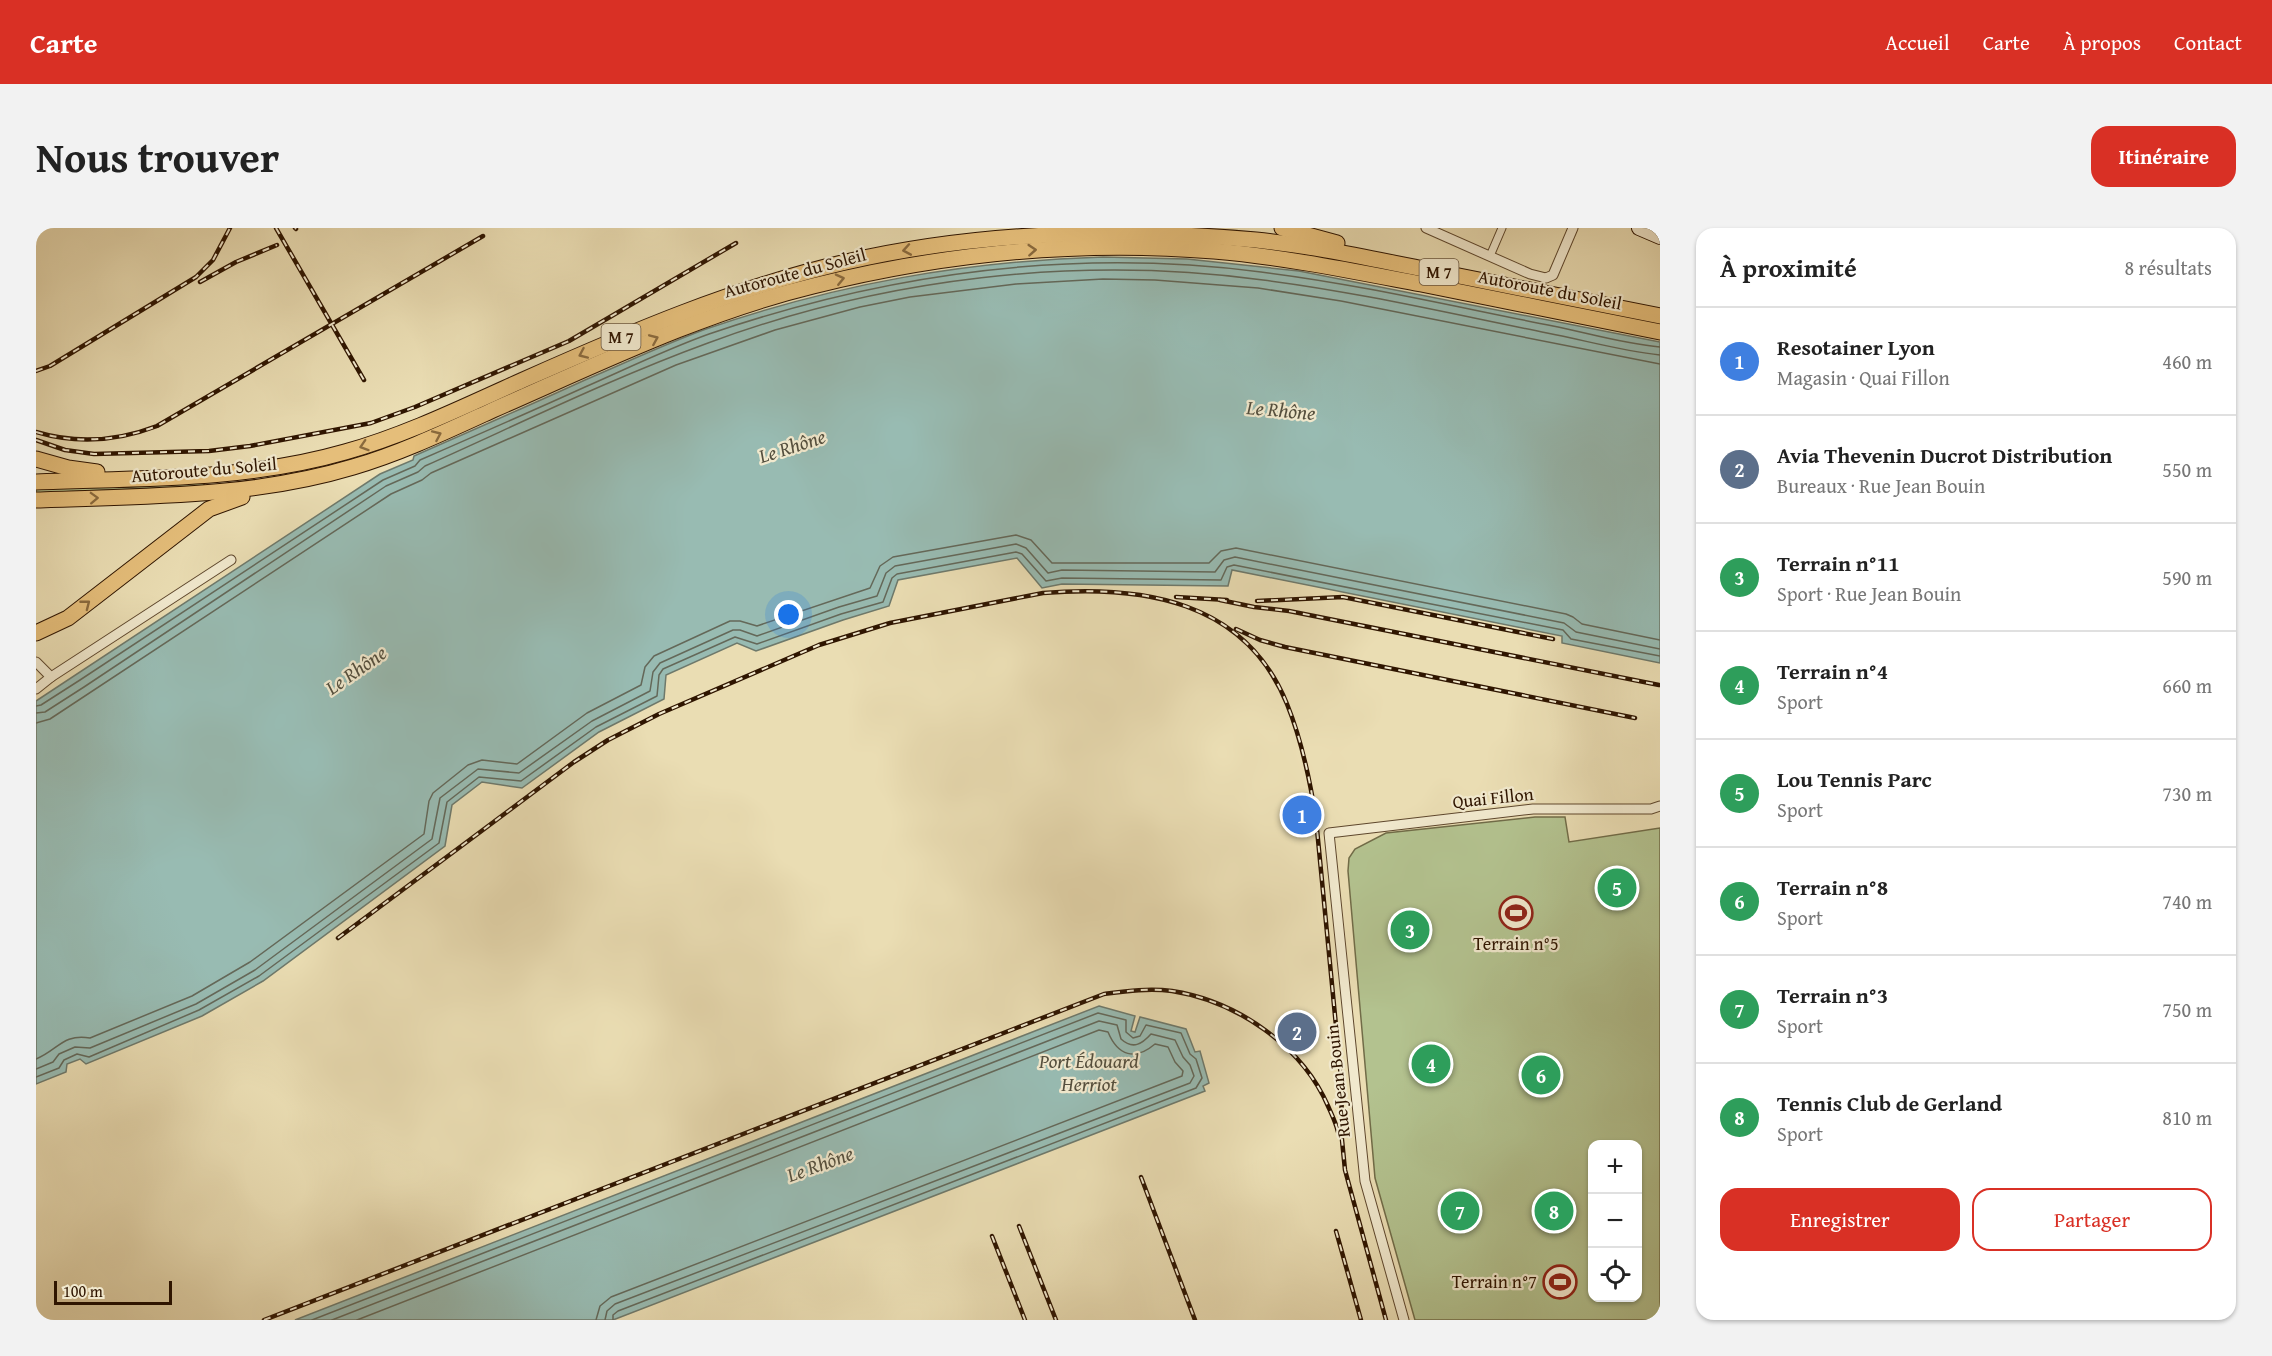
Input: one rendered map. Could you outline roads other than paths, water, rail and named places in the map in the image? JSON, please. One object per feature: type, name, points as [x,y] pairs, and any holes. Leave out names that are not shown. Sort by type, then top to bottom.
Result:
[{"type":"highway","points":[[1040,234],[1092,228]]},
{"type":"highway","points":[[1282,228],[1431,271]]},
{"type":"highway","name":"Autoroute du Soleil","points":[[36,482],[261,471],[348,452],[426,423],[652,324],[752,287],[819,268],[882,254],[972,240],[1040,234],[1114,232],[1224,236],[1322,249],[1660,316]]},
{"type":"highway","name":"Autoroute du Soleil","points":[[36,500],[232,491],[316,477],[366,463],[412,446],[646,343],[739,307],[868,273],[992,254],[1075,248],[1131,247],[1250,255],[1327,266],[1660,332]]},
{"type":"highway","points":[[36,459],[55,466],[79,470],[157,477]]},
{"type":"highway","points":[[36,633],[68,618],[217,504],[316,477]]},
{"type":"main road","points":[[1639,228],[1660,237]]},
{"type":"street","points":[[1426,228],[1443,231],[1490,256],[1530,274],[1546,278],[1553,275],[1573,228]]},
{"type":"street","points":[[1490,256],[1502,228]]},
{"type":"street","points":[[36,688],[231,560]]},
{"type":"street","points":[[36,662],[51,677]]},
{"type":"street","name":"Quai Fillon","points":[[1329,834],[1533,809],[1651,809],[1660,806]]},
{"type":"street","name":"Rue Jean Bouin","points":[[1329,834],[1365,1182],[1404,1320]]},
{"type":"water","name":"Le Rhône","points":[[1103,257],[1187,259],[1299,271],[1660,342],[1660,663],[1562,643],[1562,636],[1232,570],[1228,586],[1062,584],[1042,588],[1017,558],[898,580],[889,606],[756,651],[737,643],[666,675],[664,699],[599,732],[522,788],[482,782],[452,805],[445,846],[263,981],[202,1016],[86,1064],[80,1059],[67,1064],[66,1072],[36,1084],[36,701],[380,474],[413,460],[414,456],[675,341],[755,313],[853,287],[1001,264]]},
{"type":"water","name":"Port Édouard Herriot","points":[[1099,1006],[1135,1016],[1131,1031],[1135,1032],[1140,1017],[1186,1029],[1195,1052],[1200,1051],[1209,1083],[1203,1086],[1205,1091],[613,1320],[295,1320]]},
{"type":"railway","points":[[36,371],[50,366],[196,277],[213,260],[230,228]]},
{"type":"railway","points":[[276,228],[364,380]]},
{"type":"railway","points":[[36,432],[66,438],[97,439],[127,435],[157,426],[483,236]]},
{"type":"railway","points":[[36,440],[65,450],[94,454],[209,451],[250,446],[371,423],[415,407],[569,341],[736,243]]},
{"type":"railway","points":[[200,282],[236,262],[277,245]]},
{"type":"railway","points":[[338,938],[574,762],[608,740],[659,714],[819,645],[890,623],[1043,593],[1117,592],[1153,597],[1186,606],[1217,621],[1245,642],[1269,669],[1287,704],[1301,746],[1316,819],[1342,1088],[1341,1130],[1345,1170],[1386,1320]]},
{"type":"railway","points":[[1176,597],[1227,600]]},
{"type":"railway","points":[[1257,601],[1343,597],[1553,639]]},
{"type":"railway","points":[[1220,600],[1289,611],[1659,685]]},
{"type":"railway","points":[[1236,629],[1260,640],[1285,647],[1635,718]]},
{"type":"railway","points":[[264,1320],[1104,994],[1146,990],[1172,991],[1196,996],[1243,1016],[1265,1030],[1302,1064],[1316,1084],[1338,1132]]},
{"type":"railway","points":[[1141,1177],[1195,1320]]},
{"type":"railway","points":[[1019,1226],[1056,1320]]},
{"type":"railway","points":[[1336,1231],[1361,1320]]},
{"type":"railway","points":[[992,1236],[1025,1320]]},
{"type":"place","name":"Resotainer Lyon","points":[[1302,815]]},
{"type":"place","name":"Lou Tennis Parc","points":[[1617,888]]},
{"type":"place","name":"Terrain n°5","points":[[1516,913]]},
{"type":"place","name":"Terrain n°11","points":[[1410,930]]},
{"type":"place","name":"Avia Thevenin Ducrot Distribution","points":[[1297,1032]]},
{"type":"place","name":"Terrain n°4","points":[[1431,1064]]},
{"type":"place","name":"Terrain n°8","points":[[1541,1075]]},
{"type":"place","name":"Terrain n°3","points":[[1460,1211]]},
{"type":"place","name":"Tennis Club de Gerland","points":[[1554,1211]]},
{"type":"place","name":"Terrain n°7","points":[[1560,1282]]}]
